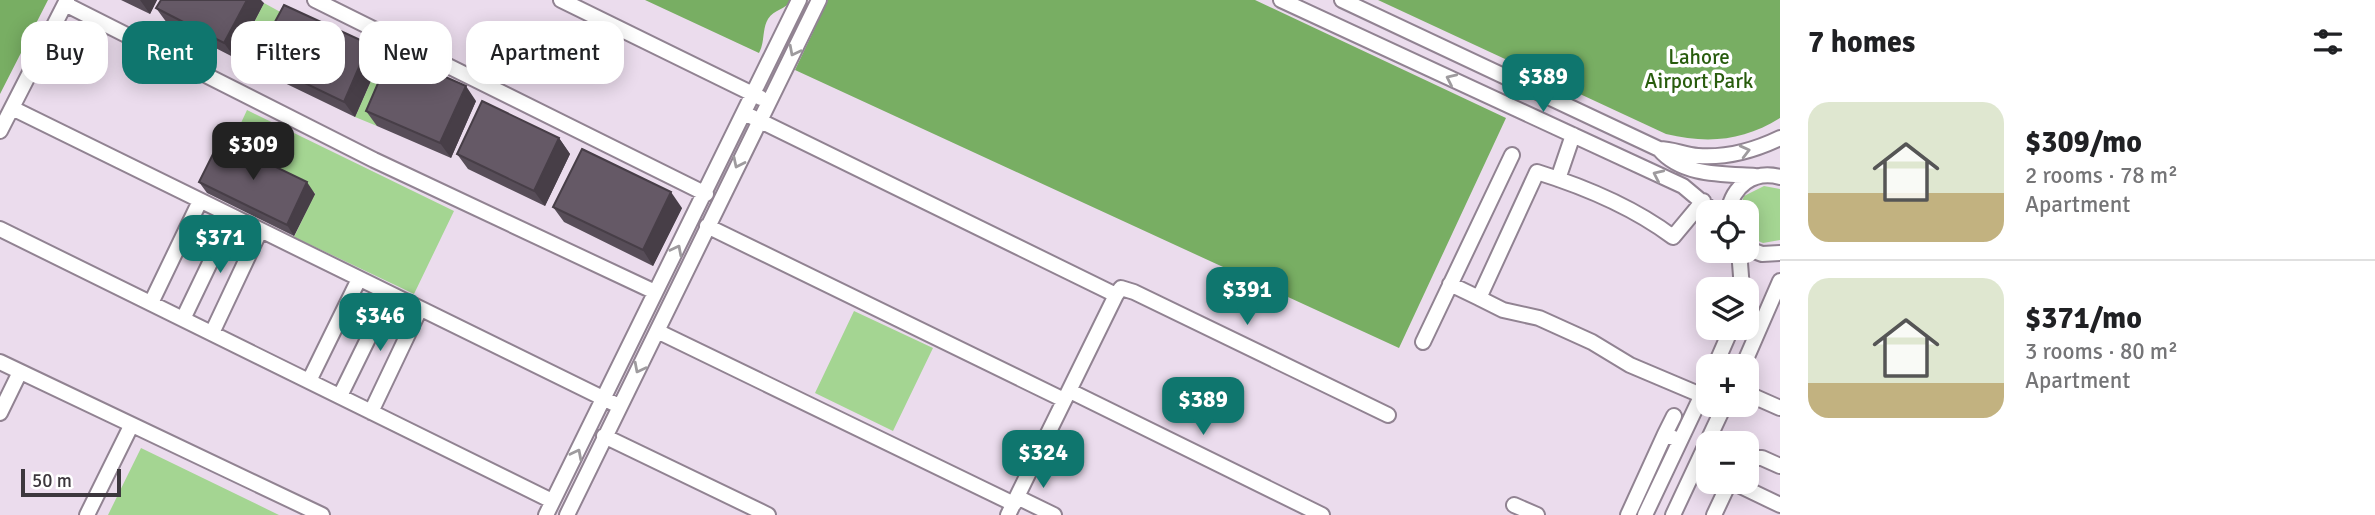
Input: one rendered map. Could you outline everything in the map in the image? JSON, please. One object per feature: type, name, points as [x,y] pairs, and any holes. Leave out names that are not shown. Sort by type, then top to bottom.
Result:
[{"type":"street","points":[[315,0],[706,194]]},
{"type":"street","points":[[561,0],[769,102]]},
{"type":"street","points":[[0,229],[340,396],[549,508],[800,0]]},
{"type":"street","points":[[567,515],[819,0]]},
{"type":"street","points":[[1281,0],[1683,186],[1702,200]]},
{"type":"street","points":[[1342,0],[1659,149],[1696,156],[1717,155],[1738,153],[1780,138]]},
{"type":"street","points":[[0,131],[66,2],[374,160],[655,292]]},
{"type":"street","points":[[12,108],[619,406]]},
{"type":"street","points":[[744,113],[1116,295]]},
{"type":"street","points":[[1558,178],[1573,135]]},
{"type":"street","points":[[1659,149],[1668,159],[1701,172],[1771,174]]},
{"type":"street","points":[[1423,342],[1512,155]]},
{"type":"street","points":[[1479,298],[1537,172],[1558,178],[1648,219],[1673,237],[1696,209]]},
{"type":"street","points":[[1732,200],[1734,194],[1771,174]]},
{"type":"street","points":[[151,303],[200,201]]},
{"type":"street","points":[[183,319],[232,216]]},
{"type":"street","points":[[708,226],[1322,515]]},
{"type":"street","points":[[212,333],[260,231]]},
{"type":"street","points":[[1759,253],[1780,253]]},
{"type":"street","points":[[309,381],[359,279]]},
{"type":"street","points":[[1749,354],[1777,298],[1780,281]]},
{"type":"street","points":[[1450,284],[1503,310],[1539,318],[1592,342],[1630,365],[1696,388]]},
{"type":"street","points":[[1013,505],[1121,288],[1388,415]]},
{"type":"street","points":[[340,396],[390,294]]},
{"type":"street","points":[[371,412],[419,309]]},
{"type":"street","points":[[657,331],[1013,505],[1054,515]]},
{"type":"street","points":[[0,362],[322,515]]},
{"type":"street","points":[[0,413],[20,372]]},
{"type":"street","points":[[1759,399],[1780,408]]},
{"type":"street","points":[[1645,515],[1696,411]]},
{"type":"street","points":[[1628,515],[1674,416]]},
{"type":"street","points":[[1673,515],[1718,417]]},
{"type":"street","points":[[87,515],[131,426]]},
{"type":"street","points":[[1665,434],[1680,441]]},
{"type":"street","points":[[604,436],[768,515]]},
{"type":"street","points":[[1759,457],[1780,466]]},
{"type":"street","points":[[1720,513],[1730,481],[1780,505]]},
{"type":"street","points":[[1514,505],[1537,515]]},
{"type":"green space","points":[[0,0],[48,0],[37,21],[21,21],[21,53],[0,94]]},
{"type":"green space","points":[[645,0],[791,0],[768,19],[759,53]]},
{"type":"green space","points":[[828,0],[1255,0],[1506,118],[1399,348],[795,70]]},
{"type":"green space","name":"Lahore Airport Park","points":[[1378,0],[1780,0],[1780,118],[1752,132],[1725,138],[1696,139],[1666,134]]},
{"type":"green space","points":[[264,3],[295,20],[294,21],[255,21]]},
{"type":"green space","points":[[369,84],[395,84],[377,126],[355,117]]},
{"type":"green space","points":[[247,110],[454,211],[414,294],[294,237],[315,193],[228,151]]},
{"type":"green space","points":[[1764,186],[1780,189],[1780,240],[1759,241],[1759,200],[1742,200],[1744,196]]},
{"type":"green space","points":[[854,311],[933,348],[893,431],[815,393]]},
{"type":"green space","points":[[141,448],[279,515],[108,515]]},
{"type":"building","points":[[161,0],[247,0],[236,21],[231,21],[231,30],[224,43],[217,39],[217,21],[181,21],[156,8]]},
{"type":"building","points":[[284,5],[319,21],[275,21]]},
{"type":"building","points":[[345,33],[359,39],[359,67],[344,102],[307,84],[345,84]]},
{"type":"building","points":[[452,80],[466,86],[440,143],[366,111],[378,84],[452,84]]},
{"type":"building","points":[[482,101],[559,138],[534,191],[457,154]]},
{"type":"building","points":[[220,140],[307,182],[287,225],[199,182]]},
{"type":"building","points":[[582,149],[671,192],[643,250],[553,207]]}]
